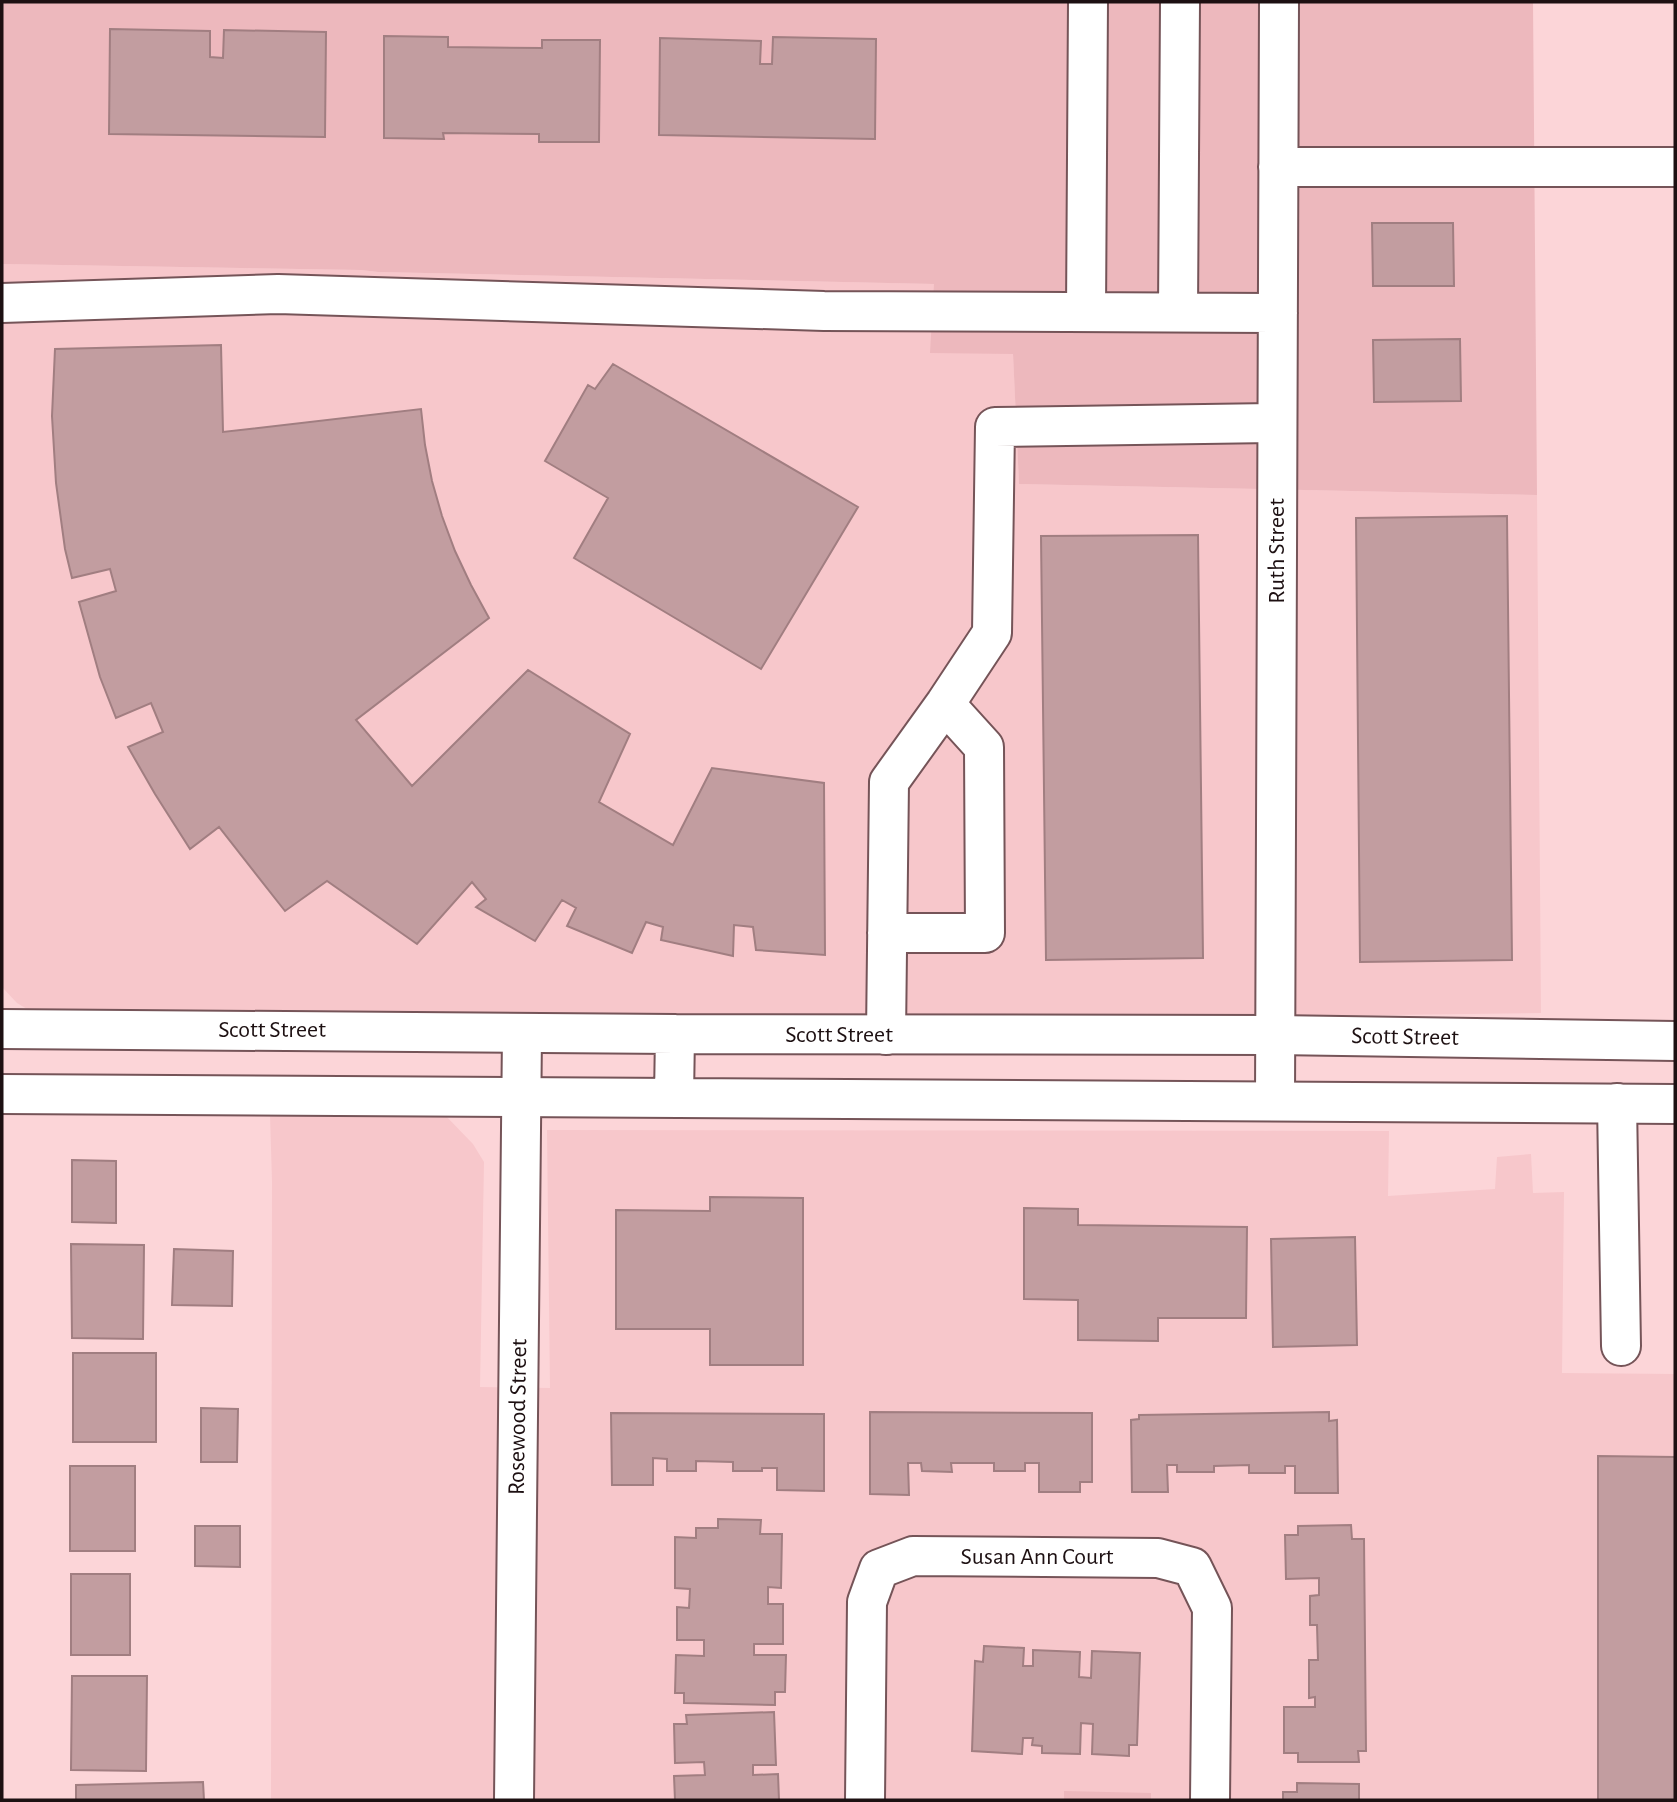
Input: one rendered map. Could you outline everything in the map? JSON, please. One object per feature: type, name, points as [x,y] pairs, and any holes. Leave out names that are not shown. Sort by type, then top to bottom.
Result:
[{"type":"main road","points":[[1086,312],[1088,2]]},
{"type":"main road","points":[[1178,312],[1180,2]]},
{"type":"main road","name":"Ruth Street","points":[[1276,1101],[1279,2]]},
{"type":"main road","points":[[1278,167],[1675,167]]},
{"type":"main road","points":[[2,303],[278,294],[824,311],[1278,313]]},
{"type":"main road","points":[[886,1035],[889,782],[992,633],[995,427],[1277,423]]},
{"type":"main road","points":[[887,933],[985,933],[984,747],[945,704]]},
{"type":"main road","name":"Scott Street","points":[[2,1029],[522,1034],[1275,1035],[1675,1041]]},
{"type":"main road","name":"Rosewood Street","points":[[514,1800],[522,1034]]},
{"type":"main road","points":[[674,1034],[674,1097]]},
{"type":"main road","points":[[2,1094],[1675,1104]]},
{"type":"main road","points":[[1617,1103],[1621,1346]]},
{"type":"main road","name":"Susan Ann Court","points":[[865,1800],[867,1602],[879,1569],[913,1556],[1158,1558],[1192,1567],[1212,1608],[1210,1800]]},
{"type":"shaded area","points":[[2,2],[1533,2],[1537,495],[1019,484],[1013,354],[930,353],[934,284],[2,264]]},
{"type":"shaded area","points":[[2,264],[935,284],[1013,353],[1019,484],[1537,495],[1541,1013],[1017,1020],[50,1012],[27,1009],[17,1003],[2,987]]},
{"type":"shaded area","points":[[444,1114],[473,1144],[484,1162],[480,1387],[550,1388],[547,1130],[1389,1131],[1388,1196],[1495,1189],[1497,1157],[1531,1154],[1533,1193],[1564,1192],[1562,1373],[1675,1374],[1675,1800],[271,1800],[270,1115]]},
{"type":"shaded area","points":[[1064,1791],[1151,1793],[1151,1800],[1064,1800]]},
{"type":"building","points":[[110,29],[210,31],[210,57],[223,58],[224,30],[326,32],[325,137],[109,134]]},
{"type":"building","points":[[384,36],[448,37],[448,47],[542,48],[542,40],[600,40],[599,142],[539,142],[539,134],[443,133],[444,139],[384,138]]},
{"type":"building","points":[[773,37],[876,39],[875,139],[659,135],[660,38],[761,41],[760,64],[772,64]]},
{"type":"building","points":[[1372,223],[1453,223],[1454,286],[1373,286]]},
{"type":"building","points":[[1460,339],[1461,401],[1374,402],[1373,340]]},
{"type":"building","points":[[221,345],[223,432],[421,409],[432,481],[442,516],[455,551],[489,618],[356,720],[412,786],[528,670],[630,734],[599,802],[673,845],[712,768],[824,783],[825,955],[756,950],[753,927],[734,925],[733,956],[661,940],[663,927],[646,922],[632,953],[567,926],[576,908],[562,900],[535,941],[476,907],[486,899],[472,882],[417,944],[327,881],[285,911],[219,827],[190,849],[128,747],[163,732],[151,703],[116,718],[100,677],[79,602],[116,591],[110,569],[72,578],[56,483],[52,416],[55,349]]},
{"type":"building","points":[[613,364],[858,507],[761,669],[574,558],[608,498],[545,461],[588,385],[595,389]]},
{"type":"building","points":[[1507,516],[1512,960],[1360,962],[1356,518]]},
{"type":"building","points":[[1198,535],[1203,958],[1046,960],[1041,536]]},
{"type":"building","points":[[72,1160],[116,1161],[116,1223],[72,1222]]},
{"type":"building","points":[[710,1197],[803,1198],[803,1365],[710,1365],[710,1329],[616,1329],[616,1210],[710,1211]]},
{"type":"building","points":[[1024,1208],[1078,1209],[1078,1225],[1247,1227],[1246,1318],[1158,1318],[1158,1341],[1078,1340],[1078,1300],[1024,1299]]},
{"type":"building","points":[[1355,1237],[1357,1345],[1273,1347],[1271,1239]]},
{"type":"building","points":[[71,1244],[144,1245],[143,1339],[72,1338]]},
{"type":"building","points":[[174,1249],[233,1251],[232,1306],[172,1305]]},
{"type":"building","points":[[73,1353],[156,1353],[156,1442],[73,1442]]},
{"type":"building","points":[[201,1408],[238,1409],[237,1462],[201,1462]]},
{"type":"building","points":[[870,1412],[1092,1413],[1092,1482],[1080,1482],[1080,1492],[1039,1492],[1039,1463],[1025,1463],[1025,1471],[994,1471],[994,1463],[951,1463],[952,1472],[922,1471],[921,1463],[908,1463],[909,1495],[870,1494]]},
{"type":"building","points":[[1329,1412],[1329,1421],[1337,1420],[1338,1493],[1295,1493],[1295,1466],[1285,1466],[1285,1473],[1249,1473],[1249,1465],[1214,1466],[1214,1472],[1177,1472],[1177,1465],[1167,1465],[1168,1492],[1132,1492],[1131,1420],[1139,1419],[1139,1415]]},
{"type":"building","points":[[611,1413],[824,1414],[824,1491],[777,1490],[777,1468],[733,1471],[733,1462],[696,1461],[696,1471],[667,1471],[667,1459],[653,1458],[653,1485],[612,1485]]},
{"type":"building","points":[[1598,1456],[1675,1457],[1675,1800],[1598,1800]]},
{"type":"building","points":[[70,1466],[135,1466],[135,1551],[70,1551]]},
{"type":"building","points":[[718,1519],[761,1520],[760,1534],[782,1534],[781,1588],[768,1587],[768,1604],[783,1604],[783,1644],[754,1644],[754,1655],[786,1655],[785,1692],[775,1692],[775,1705],[684,1703],[684,1693],[675,1693],[676,1655],[704,1656],[704,1640],[677,1640],[677,1607],[689,1608],[690,1589],[675,1588],[675,1537],[696,1538],[696,1528],[718,1528]]},
{"type":"building","points":[[1351,1525],[1352,1539],[1364,1539],[1366,1751],[1358,1751],[1359,1762],[1298,1762],[1298,1753],[1284,1753],[1284,1707],[1315,1707],[1315,1697],[1309,1698],[1309,1660],[1318,1660],[1317,1625],[1310,1625],[1310,1596],[1319,1595],[1319,1578],[1286,1579],[1285,1535],[1298,1535],[1298,1526]]},
{"type":"building","points":[[195,1526],[240,1526],[240,1567],[195,1566]]},
{"type":"building","points":[[71,1574],[130,1574],[130,1655],[71,1655]]},
{"type":"building","points":[[984,1646],[1024,1648],[1023,1666],[1033,1666],[1033,1650],[1080,1652],[1079,1677],[1091,1678],[1092,1651],[1140,1653],[1137,1745],[1129,1745],[1129,1756],[1092,1754],[1093,1724],[1081,1723],[1080,1754],[1042,1753],[1042,1746],[1032,1745],[1033,1738],[1023,1738],[1022,1754],[972,1751],[975,1661],[983,1662]]},
{"type":"building","points":[[72,1676],[147,1676],[146,1771],[71,1770]]},
{"type":"building","points":[[774,1712],[776,1765],[753,1765],[753,1775],[778,1774],[779,1800],[675,1800],[674,1776],[705,1775],[704,1762],[675,1763],[674,1724],[687,1724],[686,1715]]},
{"type":"building","points":[[203,1782],[204,1800],[76,1800],[76,1785]]},
{"type":"building","points":[[1297,1783],[1359,1784],[1359,1800],[1283,1800],[1283,1792],[1297,1792]]}]
